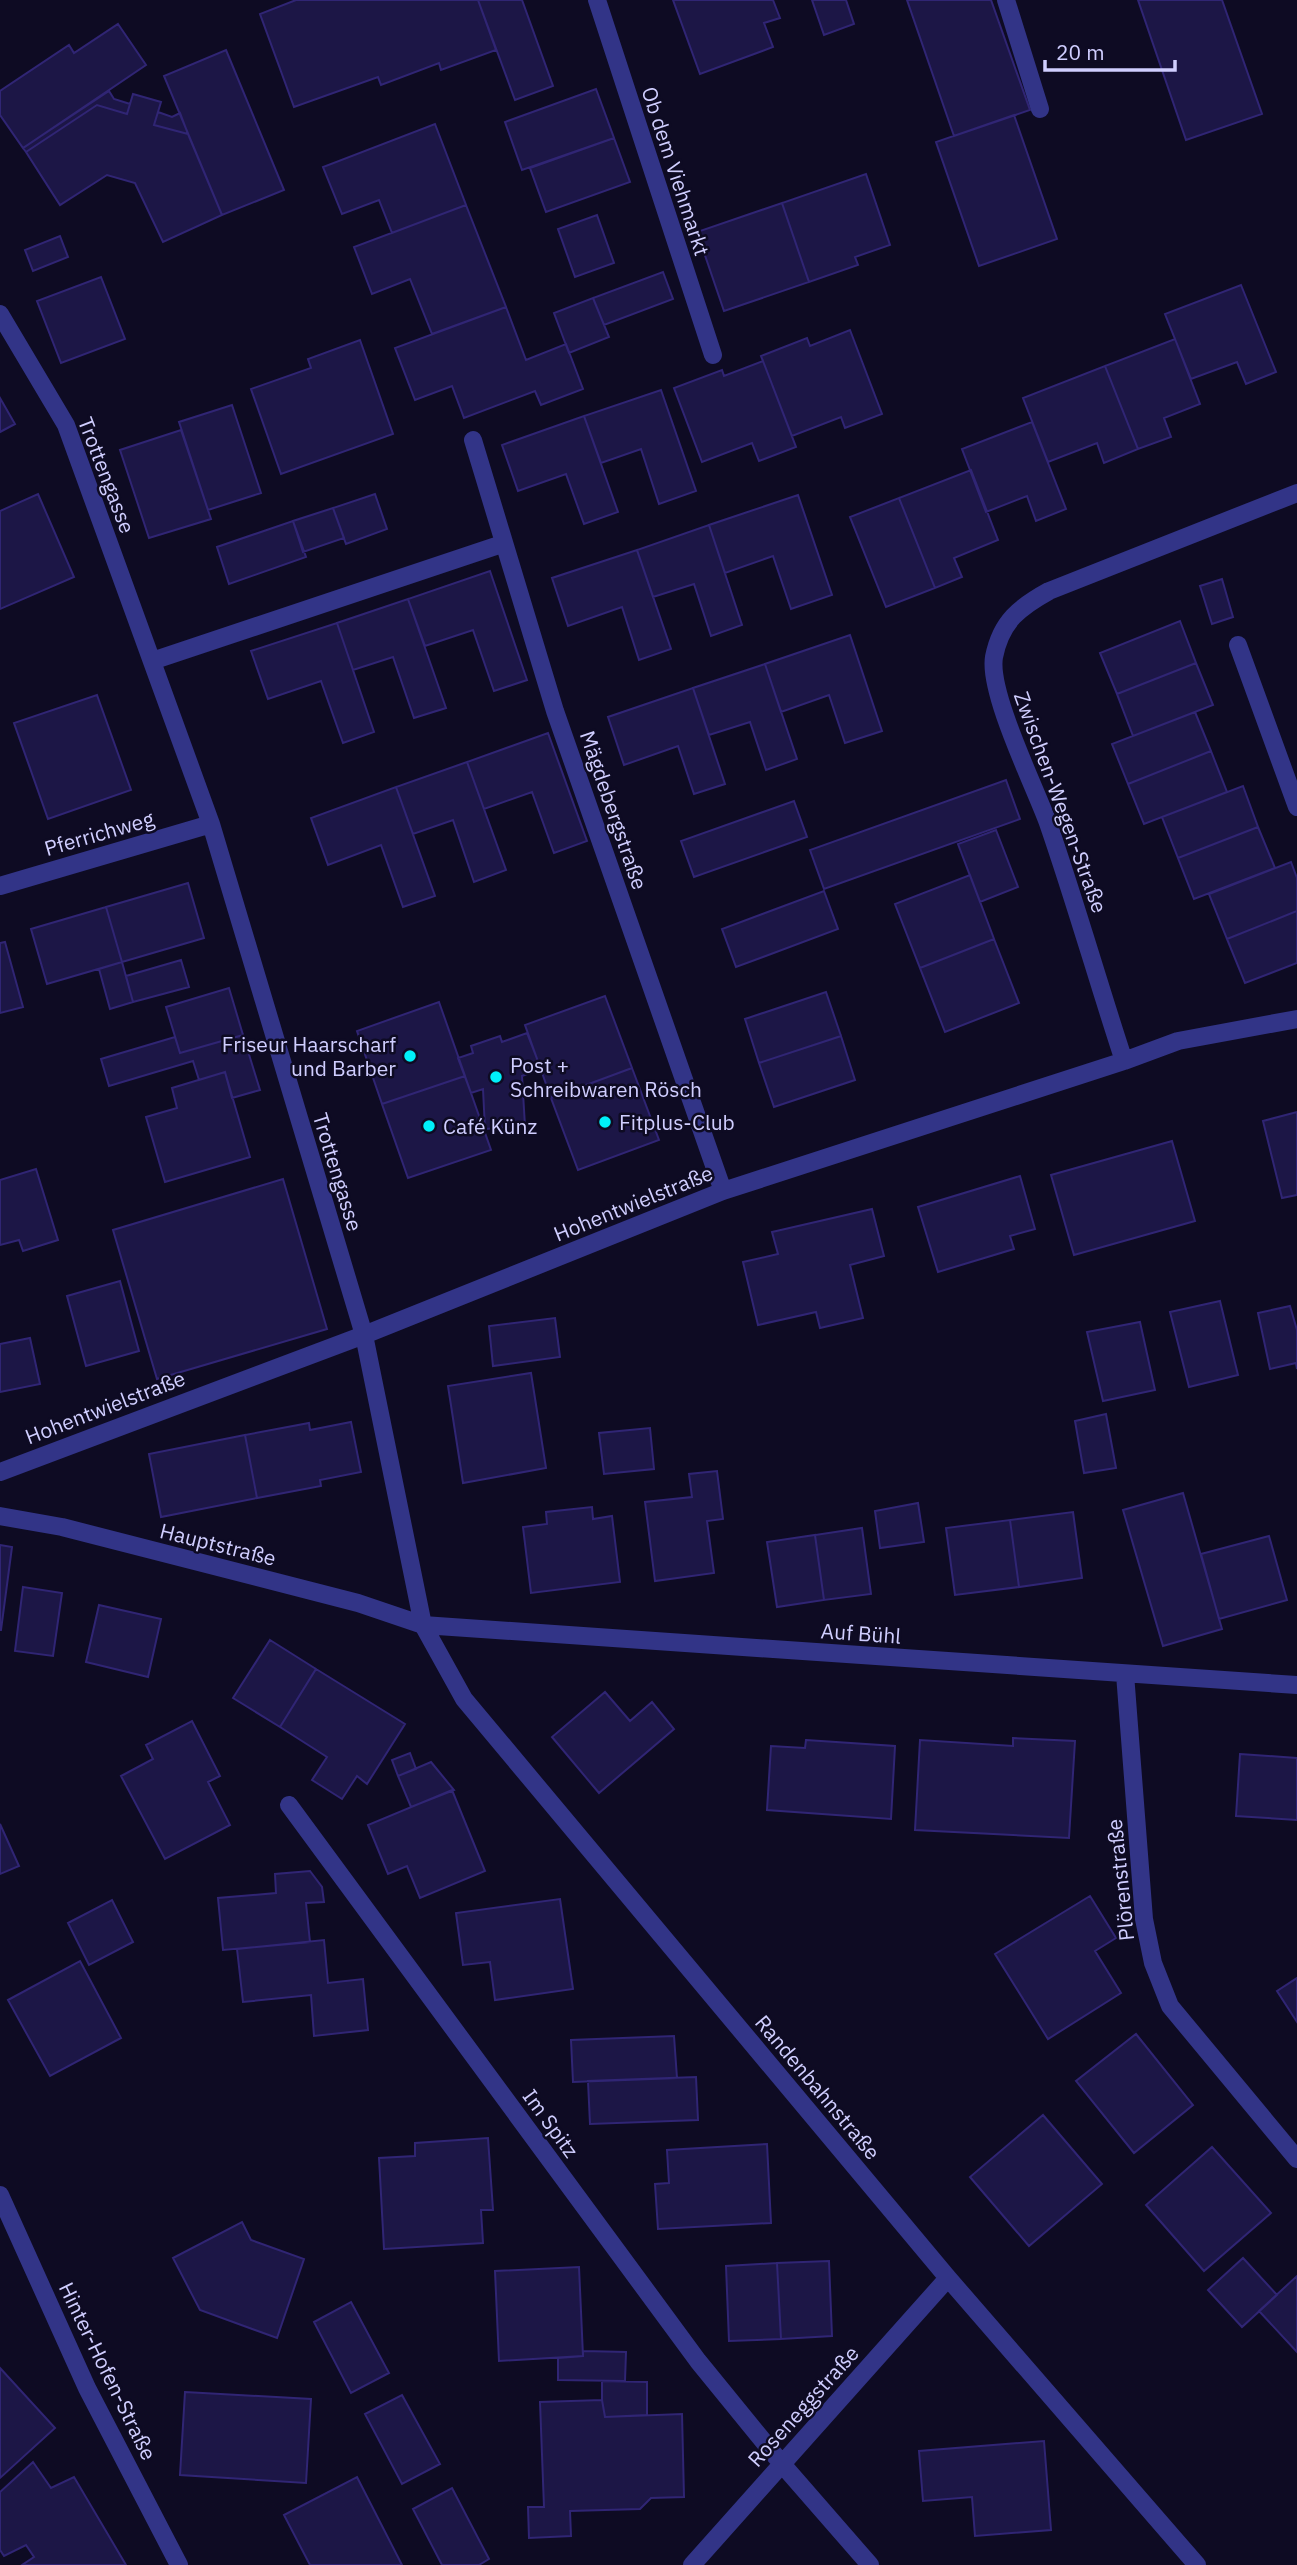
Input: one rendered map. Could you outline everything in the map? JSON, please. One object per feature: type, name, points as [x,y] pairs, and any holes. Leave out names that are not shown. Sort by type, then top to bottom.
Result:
[{"type":"street","name":"Ob dem Viehmarkt","points":[[597,0],[713,355]]},
{"type":"street","points":[[1006,0],[1040,109]]},
{"type":"street","name":"Trottengasse","points":[[0,314],[66,425],[211,824],[364,1335],[423,1625]]},
{"type":"street","name":"Mägdebergstraße","points":[[473,440],[555,711],[723,1191]]},
{"type":"street","name":"Zwischen-Wegen-Straße","points":[[1124,1061],[1048,822],[996,690],[994,659],[1003,629],[1021,607],[1049,591],[1297,493]]},
{"type":"street","points":[[152,661],[496,547]]},
{"type":"street","points":[[1238,645],[1297,807]]},
{"type":"street","name":"Pferrichweg","points":[[0,886],[211,824]]},
{"type":"street","name":"Hohentwielstraße","points":[[0,1472],[364,1335],[723,1191],[1178,1041],[1297,1019]]},
{"type":"street","name":"Hauptstraße","points":[[0,1516],[62,1527],[358,1603],[423,1625]]},
{"type":"street","name":"Auf Bühl","points":[[423,1625],[1297,1685]]},
{"type":"street","name":"Randenbahnstraße","points":[[423,1625],[464,1699],[948,2278],[1198,2565]]},
{"type":"street","name":"Plörenstraße","points":[[1125,1674],[1144,1919],[1153,1963],[1170,2006],[1297,2159]]},
{"type":"street","name":"Im Spitz","points":[[289,1805],[698,2361],[782,2464],[870,2565]]},
{"type":"street","name":"Hinter-Hofen-Straße","points":[[0,2195],[88,2388],[180,2565]]},
{"type":"street","name":"Roseneggstraße","points":[[692,2565],[948,2278]]},
{"type":"building","points":[[296,0],[478,0],[496,50],[441,70],[439,63],[381,85],[378,77],[294,107],[260,14]]},
{"type":"building","points":[[478,0],[522,0],[553,86],[515,100]]},
{"type":"building","points":[[673,0],[773,0],[780,18],[764,23],[773,47],[700,74]]},
{"type":"building","points":[[812,0],[846,0],[854,24],[824,35]]},
{"type":"building","points":[[907,0],[991,0],[1030,110],[954,136]]},
{"type":"building","points":[[1138,0],[1222,0],[1262,114],[1186,140]]},
{"type":"building","points":[[118,24],[146,65],[23,148],[0,115],[0,91],[69,45],[74,53]]},
{"type":"building","points":[[226,50],[284,190],[222,215],[164,76]]},
{"type":"building","points":[[596,89],[614,138],[522,170],[505,122]]},
{"type":"building","points":[[109,91],[114,99],[130,104],[127,114],[97,105],[26,152],[23,148]]},
{"type":"building","points":[[133,94],[161,102],[154,125],[188,134],[222,215],[163,242],[135,183],[107,175],[60,205],[26,152],[97,105],[127,114]]},
{"type":"building","points":[[158,112],[172,117],[180,113],[188,134],[154,125]]},
{"type":"building","points":[[1014,115],[1057,239],[979,266],[936,142]]},
{"type":"building","points":[[435,124],[466,205],[392,233],[379,200],[342,214],[323,167]]},
{"type":"building","points":[[614,138],[630,182],[546,212],[530,168]]},
{"type":"building","points":[[866,174],[890,245],[855,257],[858,265],[809,282],[782,203]]},
{"type":"building","points":[[782,203],[809,282],[724,311],[697,232]]},
{"type":"building","points":[[466,205],[506,307],[432,334],[410,279],[372,294],[354,247]]},
{"type":"building","points":[[597,215],[614,263],[575,277],[558,229]]},
{"type":"building","points":[[60,236],[68,257],[33,271],[25,250]]},
{"type":"building","points":[[663,272],[673,299],[604,325],[593,298]]},
{"type":"building","points":[[101,277],[125,339],[61,363],[37,301]]},
{"type":"building","points":[[1241,285],[1276,372],[1246,384],[1237,362],[1191,379],[1165,314]]},
{"type":"building","points":[[593,298],[609,337],[569,353],[554,313]]},
{"type":"building","points":[[506,307],[526,360],[566,344],[583,389],[541,405],[535,391],[464,418],[452,386],[415,400],[395,348]]},
{"type":"building","points":[[850,330],[882,414],[845,428],[841,417],[792,436],[761,356],[807,338],[810,346]]},
{"type":"building","points":[[1175,339],[1200,404],[1164,418],[1171,437],[1138,449],[1105,366]]},
{"type":"building","points":[[360,340],[393,434],[281,474],[251,389],[311,368],[308,359]]},
{"type":"building","points":[[763,361],[796,447],[759,461],[752,443],[702,462],[674,388],[722,370],[724,376]]},
{"type":"building","points":[[1105,366],[1138,449],[1104,463],[1097,443],[1048,462],[1023,398]]},
{"type":"building","points":[[661,390],[696,491],[659,504],[641,449],[601,463],[584,416]]},
{"type":"building","points":[[0,398],[15,424],[0,432]]},
{"type":"building","points":[[232,405],[261,493],[208,510],[179,422]]},
{"type":"building","points":[[584,416],[618,512],[584,524],[566,474],[518,491],[502,445]]},
{"type":"building","points":[[1032,422],[1066,509],[1036,521],[1027,496],[986,512],[962,449]]},
{"type":"building","points":[[181,430],[211,519],[149,538],[120,450]]},
{"type":"building","points":[[971,470],[998,540],[954,558],[962,577],[935,588],[899,498]]},
{"type":"building","points":[[38,494],[74,577],[0,609],[0,511]]},
{"type":"building","points":[[375,494],[387,529],[346,544],[333,508]]},
{"type":"building","points":[[798,495],[832,595],[791,609],[773,556],[725,573],[709,525]]},
{"type":"building","points":[[899,498],[935,588],[886,607],[850,517]]},
{"type":"building","points":[[333,508],[344,538],[303,552],[293,521]]},
{"type":"building","points":[[293,521],[306,557],[229,584],[217,547]]},
{"type":"building","points":[[709,525],[742,625],[711,636],[694,584],[653,597],[637,550]]},
{"type":"building","points":[[637,550],[671,649],[639,660],[622,607],[568,626],[552,578]]},
{"type":"building","points":[[490,571],[527,680],[494,691],[473,630],[425,646],[408,599]]},
{"type":"building","points":[[1222,579],[1233,617],[1212,624],[1200,586]]},
{"type":"building","points":[[408,599],[446,708],[414,718],[393,657],[353,670],[337,623]]},
{"type":"building","points":[[1180,621],[1196,663],[1117,694],[1100,653]]},
{"type":"building","points":[[337,623],[374,732],[343,743],[321,681],[268,699],[251,651]]},
{"type":"building","points":[[850,635],[882,731],[845,743],[829,695],[781,712],[765,664]]},
{"type":"building","points":[[1196,663],[1213,705],[1133,736],[1117,694]]},
{"type":"building","points":[[765,664],[797,759],[766,770],[750,722],[709,735],[693,688]]},
{"type":"building","points":[[693,688],[725,784],[694,794],[678,746],[624,765],[608,717]]},
{"type":"building","points":[[97,695],[131,790],[48,819],[14,723]]},
{"type":"building","points":[[1195,712],[1211,751],[1128,784],[1112,744]]},
{"type":"building","points":[[548,733],[587,841],[554,853],[532,792],[484,809],[467,762]]},
{"type":"building","points":[[1211,751],[1227,792],[1144,824],[1128,784]]},
{"type":"building","points":[[467,762],[506,870],[474,882],[453,820],[413,834],[396,787]]},
{"type":"building","points":[[1006,780],[1020,819],[824,889],[810,850]]},
{"type":"building","points":[[1243,786],[1258,827],[1178,858],[1162,817]]},
{"type":"building","points":[[396,787],[435,896],[403,907],[381,845],[328,865],[311,818]]},
{"type":"building","points":[[794,801],[807,837],[694,877],[681,841]]},
{"type":"building","points":[[1258,827],[1275,868],[1194,899],[1178,858]]},
{"type":"building","points":[[996,830],[1018,887],[980,902],[958,844]]},
{"type":"building","points":[[1291,862],[1297,878],[1297,911],[1227,939],[1209,894]]},
{"type":"building","points":[[970,875],[994,939],[920,968],[895,904]]},
{"type":"building","points":[[188,883],[204,938],[122,962],[106,907]]},
{"type":"building","points":[[824,891],[838,929],[736,967],[722,929]]},
{"type":"building","points":[[106,907],[122,962],[47,984],[31,929]]},
{"type":"building","points":[[1297,911],[1297,963],[1245,983],[1227,939]]},
{"type":"building","points":[[994,939],[1019,1003],[945,1032],[920,968]]},
{"type":"building","points":[[5,942],[23,1007],[0,1013],[0,943]]},
{"type":"building","points":[[181,960],[189,987],[133,1002],[126,976]]},
{"type":"building","points":[[122,962],[133,1002],[110,1009],[99,969]]},
{"type":"building","points":[[229,988],[243,1035],[180,1053],[166,1007]]},
{"type":"building","points":[[826,992],[841,1036],[759,1063],[745,1019]]},
{"type":"building","points":[[605,996],[632,1068],[551,1098],[525,1025]]},
{"type":"building","points":[[439,1002],[465,1076],[382,1104],[357,1031]]},
{"type":"building","points":[[527,1033],[541,1069],[522,1076],[525,1126],[485,1129],[483,1089],[471,1093],[458,1058],[473,1053],[471,1046],[500,1036],[502,1042]]},
{"type":"building","points":[[243,1035],[260,1090],[232,1098],[225,1072],[199,1080],[193,1061],[109,1086],[101,1059],[175,1037],[180,1053]]},
{"type":"building","points":[[841,1036],[855,1080],[774,1107],[759,1063]]},
{"type":"building","points":[[632,1068],[659,1140],[578,1170],[551,1098]]},
{"type":"building","points":[[225,1072],[250,1157],[165,1182],[146,1117],[177,1108],[172,1088]]},
{"type":"building","points":[[465,1076],[491,1150],[408,1178],[382,1104]]},
{"type":"building","points":[[1297,1112],[1297,1195],[1282,1198],[1263,1121]]},
{"type":"building","points":[[1172,1141],[1195,1221],[1074,1255],[1051,1175]]},
{"type":"building","points":[[36,1169],[58,1240],[23,1251],[19,1240],[0,1245],[0,1180]]},
{"type":"building","points":[[1020,1176],[1035,1229],[1010,1236],[1014,1249],[938,1272],[918,1207]]},
{"type":"building","points":[[283,1179],[327,1329],[157,1379],[113,1230]]},
{"type":"building","points":[[872,1209],[884,1256],[850,1265],[863,1318],[820,1328],[816,1312],[758,1325],[743,1262],[778,1254],[772,1232]]},
{"type":"building","points":[[120,1281],[139,1351],[86,1366],[67,1296]]},
{"type":"building","points":[[1220,1301],[1238,1375],[1189,1387],[1170,1312]]},
{"type":"building","points":[[1290,1306],[1297,1330],[1297,1369],[1296,1363],[1270,1369],[1258,1313]]},
{"type":"building","points":[[555,1318],[560,1357],[493,1366],[489,1326]]},
{"type":"building","points":[[1140,1322],[1155,1390],[1103,1401],[1087,1332]]},
{"type":"building","points":[[30,1338],[40,1384],[0,1392],[0,1344]]},
{"type":"building","points":[[531,1373],[546,1468],[463,1483],[448,1386]]},
{"type":"building","points":[[1106,1414],[1116,1468],[1084,1473],[1075,1421]]},
{"type":"building","points":[[351,1422],[361,1472],[320,1480],[321,1486],[257,1498],[245,1435],[309,1423],[310,1430]]},
{"type":"building","points":[[650,1428],[654,1469],[604,1474],[599,1433]]},
{"type":"building","points":[[245,1435],[257,1498],[161,1517],[149,1454]]},
{"type":"building","points":[[717,1471],[723,1519],[707,1521],[714,1573],[655,1581],[645,1502],[692,1497],[689,1474]]},
{"type":"building","points":[[1183,1493],[1222,1629],[1163,1646],[1123,1510]]},
{"type":"building","points":[[918,1503],[924,1542],[880,1548],[875,1511]]},
{"type":"building","points":[[592,1507],[593,1519],[612,1516],[620,1582],[531,1593],[523,1527],[547,1524],[546,1512]]},
{"type":"building","points":[[1073,1512],[1082,1578],[1019,1587],[1010,1520]]},
{"type":"building","points":[[1010,1520],[1019,1587],[955,1595],[946,1528]]},
{"type":"building","points":[[862,1528],[871,1594],[824,1600],[815,1535]]},
{"type":"building","points":[[815,1535],[824,1600],[777,1607],[767,1542]]},
{"type":"building","points":[[1269,1536],[1287,1600],[1219,1619],[1201,1554]]},
{"type":"building","points":[[0,1545],[12,1547],[1,1630],[0,1630]]},
{"type":"building","points":[[23,1587],[62,1593],[53,1656],[15,1651]]},
{"type":"building","points":[[99,1605],[161,1619],[148,1677],[86,1662]]},
{"type":"building","points":[[270,1640],[316,1669],[280,1727],[233,1698]]},
{"type":"building","points":[[316,1669],[405,1724],[367,1784],[357,1776],[342,1799],[312,1780],[327,1757],[280,1727]]},
{"type":"building","points":[[605,1692],[630,1721],[652,1702],[674,1729],[599,1793],[552,1737]]},
{"type":"building","points":[[192,1721],[220,1776],[208,1782],[230,1825],[165,1859],[121,1776],[153,1759],[146,1745]]},
{"type":"building","points":[[1013,1738],[1075,1741],[1069,1838],[915,1830],[920,1740],[1013,1746]]},
{"type":"building","points":[[806,1740],[895,1746],[891,1819],[767,1810],[771,1746],[805,1748]]},
{"type":"building","points":[[410,1753],[416,1769],[398,1776],[392,1760]]},
{"type":"building","points":[[1240,1754],[1297,1758],[1297,1820],[1236,1816]]},
{"type":"building","points":[[431,1762],[454,1790],[411,1807],[398,1776]]},
{"type":"building","points":[[452,1790],[485,1871],[420,1898],[407,1866],[388,1874],[368,1825]]},
{"type":"building","points":[[0,1824],[19,1866],[0,1874]]},
{"type":"building","points":[[310,1871],[322,1887],[324,1902],[306,1903],[310,1942],[223,1950],[218,1898],[276,1893],[275,1874]]},
{"type":"building","points":[[1090,1896],[1116,1938],[1095,1951],[1121,1993],[1048,2039],[995,1954]]},
{"type":"building","points":[[560,1899],[573,1989],[495,2000],[490,1962],[463,1965],[456,1913]]},
{"type":"building","points":[[112,1900],[133,1942],[89,1965],[68,1923]]},
{"type":"building","points":[[324,1940],[328,1983],[363,1979],[368,2030],[314,2036],[311,1995],[243,2002],[237,1949]]},
{"type":"building","points":[[80,1961],[121,2038],[50,2076],[8,2000]]},
{"type":"building","points":[[1297,1978],[1297,2022],[1277,1991]]},
{"type":"building","points":[[1136,2034],[1193,2105],[1134,2153],[1076,2081]]},
{"type":"building","points":[[674,2036],[677,2078],[573,2082],[571,2040]]},
{"type":"building","points":[[696,2077],[698,2120],[590,2124],[588,2081]]},
{"type":"building","points":[[1043,2115],[1102,2184],[1029,2246],[970,2177]]},
{"type":"building","points":[[488,2138],[493,2210],[481,2210],[483,2243],[384,2249],[379,2158],[415,2156],[415,2143]]},
{"type":"building","points":[[767,2144],[771,2223],[658,2229],[655,2184],[669,2183],[667,2150]]},
{"type":"building","points":[[1212,2147],[1271,2213],[1204,2271],[1146,2205]]},
{"type":"building","points":[[242,2222],[251,2240],[304,2259],[277,2338],[200,2310],[173,2258]]},
{"type":"building","points":[[1243,2258],[1277,2295],[1242,2327],[1208,2290]]},
{"type":"building","points":[[829,2261],[832,2336],[781,2339],[777,2263]]},
{"type":"building","points":[[777,2263],[781,2339],[729,2341],[726,2266]]},
{"type":"building","points":[[579,2267],[583,2356],[499,2361],[495,2271]]},
{"type":"building","points":[[1297,2276],[1297,2352],[1259,2311]]},
{"type":"building","points":[[351,2302],[389,2373],[351,2393],[314,2322]]},
{"type":"building","points":[[583,2351],[626,2352],[625,2381],[558,2380],[558,2358],[583,2356]]},
{"type":"building","points":[[0,2368],[55,2428],[0,2478]]},
{"type":"building","points":[[602,2381],[647,2382],[647,2415],[605,2417]]},
{"type":"building","points":[[185,2392],[311,2399],[306,2483],[180,2475]]},
{"type":"building","points":[[402,2395],[440,2464],[402,2484],[365,2414]]},
{"type":"building","points":[[602,2400],[605,2417],[682,2414],[684,2497],[651,2498],[640,2509],[570,2511],[571,2536],[529,2538],[528,2507],[544,2507],[540,2402]]},
{"type":"building","points":[[1044,2441],[1051,2530],[975,2536],[972,2497],[923,2501],[919,2451]]},
{"type":"building","points":[[33,2462],[51,2488],[74,2477],[126,2565],[22,2565],[34,2557],[26,2545],[4,2556],[0,2550],[0,2492]]},
{"type":"building","points":[[357,2477],[402,2565],[310,2565],[284,2515]]},
{"type":"building","points":[[452,2488],[489,2559],[479,2565],[442,2565],[413,2509]]},
{"type":"place","name":"Friseur Haarscharf und Barber","points":[[410,1056]]},
{"type":"place","name":"Post + Schreibwaren Rösch","points":[[496,1077]]},
{"type":"place","name":"Fitplus-Club","points":[[605,1122]]},
{"type":"place","name":"Café Künz","points":[[429,1126]]}]
